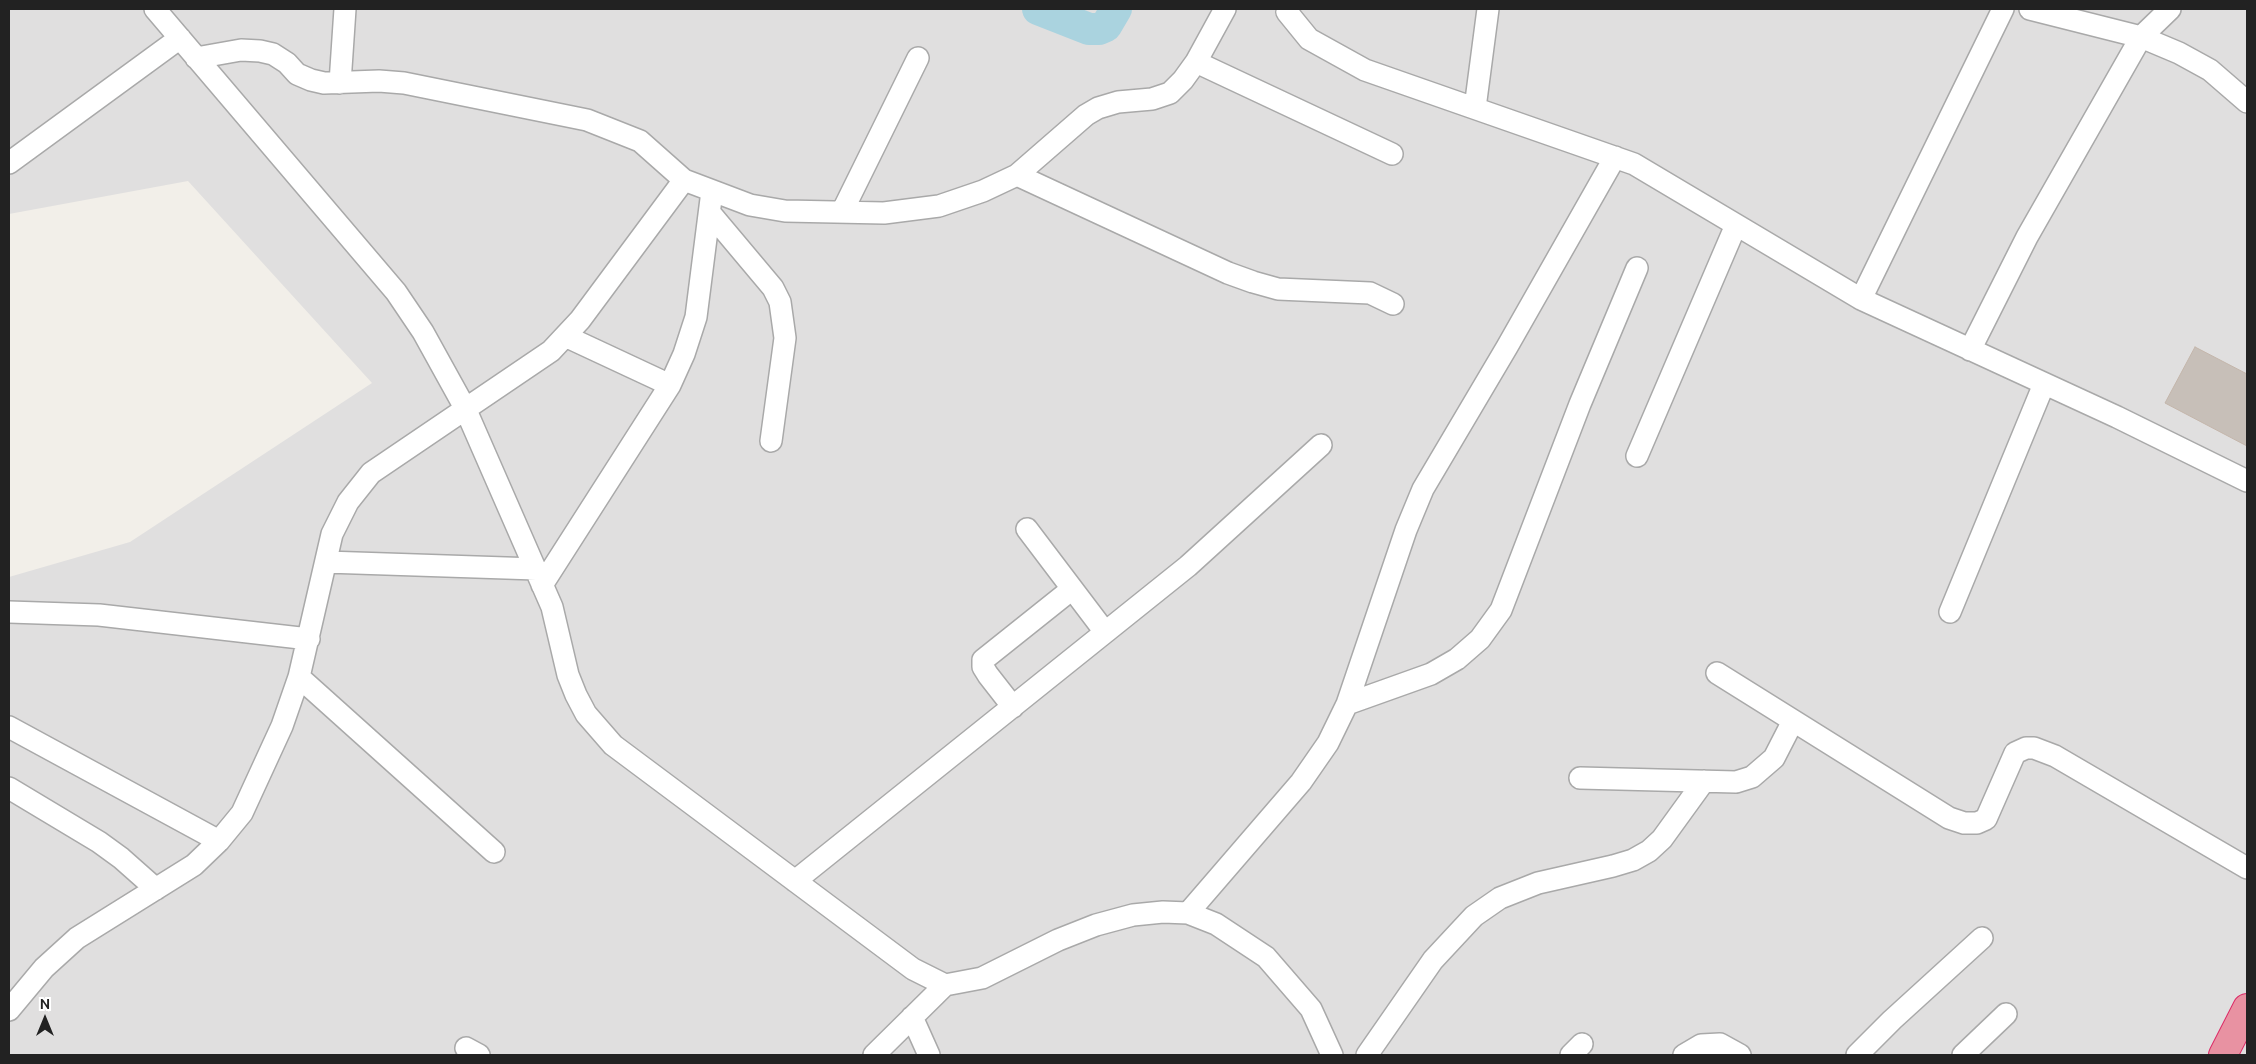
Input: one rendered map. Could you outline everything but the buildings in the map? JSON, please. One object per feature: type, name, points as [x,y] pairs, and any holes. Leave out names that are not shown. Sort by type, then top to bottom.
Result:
[{"type":"highway","points":[[2222,1055],[2247,1008]]},
{"type":"street","points":[[155,9],[396,292],[423,332],[465,408],[552,607],[568,675],[586,714],[613,745],[913,969],[945,985]]},
{"type":"street","points":[[340,83],[345,9]]},
{"type":"street","points":[[196,58],[240,50],[260,51],[273,54],[297,74],[311,80],[340,83],[379,81],[404,83],[587,120],[640,141],[684,180],[750,205],[785,211],[884,213],[939,206],[983,191],[1017,175],[1086,115],[1098,108],[1118,102],[1152,99],[1170,93],[1183,80],[1196,62],[1225,9]]},
{"type":"street","points":[[1475,108],[1488,9]]},
{"type":"street","points":[[1861,299],[2003,9]]},
{"type":"street","points":[[2030,9],[2141,37],[2210,70],[2247,102]]},
{"type":"street","points":[[1970,350],[2027,237],[2141,37],[2170,9]]},
{"type":"street","points":[[1284,10],[1309,39],[1365,70],[1634,164],[1861,299],[2247,481]]},
{"type":"street","points":[[9,163],[180,38]]},
{"type":"street","points":[[842,212],[918,58]]},
{"type":"street","points":[[1196,62],[1392,154]]},
{"type":"street","points":[[1188,913],[1301,782],[1328,743],[1347,704],[1406,530],[1422,490],[1508,347],[1615,157]]},
{"type":"street","points":[[1017,175],[1228,273],[1253,282],[1278,289],[1370,293],[1393,304]]},
{"type":"street","points":[[9,1010],[44,968],[77,938],[194,865],[219,841],[242,813],[282,726],[299,677],[332,534],[348,502],[371,473],[551,351],[601,293],[684,180]]},
{"type":"street","points":[[539,577],[670,385],[684,354],[696,317],[712,191]]},
{"type":"street","points":[[710,212],[773,288],[780,302],[785,338],[771,441]]},
{"type":"street","points":[[1637,456],[1736,225]]},
{"type":"street","points":[[1347,704],[1432,674],[1457,659],[1480,639],[1501,610],[1580,404],[1637,268]]},
{"type":"street","points":[[565,336],[670,385]]},
{"type":"street","points":[[1950,612],[2044,384]]},
{"type":"street","points":[[796,882],[1188,566],[1320,446]]},
{"type":"street","points":[[1027,529],[1105,632]]},
{"type":"street","points":[[326,562],[539,577]]},
{"type":"street","points":[[1013,707],[988,675],[983,667],[983,660],[1072,589]]},
{"type":"street","points":[[9,612],[99,615],[309,639]]},
{"type":"street","points":[[1717,673],[1949,818],[1964,823],[1978,823],[1986,819],[2015,753],[2026,748],[2043,751],[2247,868]]},
{"type":"street","points":[[299,677],[494,852]]},
{"type":"street","points":[[1580,778],[1736,782],[1752,777],[1774,758],[1793,721]]},
{"type":"street","points":[[9,727],[219,841]]},
{"type":"street","points":[[1367,1055],[1433,960],[1474,916],[1500,898],[1538,883],[1613,866],[1633,860],[1649,851],[1662,839],[1704,781]]},
{"type":"street","points":[[9,788],[99,842],[121,858],[156,889]]},
{"type":"street","points":[[874,1055],[945,985],[982,978],[1058,940],[1096,925],[1133,915],[1163,912],[1188,913],[1216,924],[1266,957],[1311,1009],[1332,1055]]},
{"type":"street","points":[[1857,1055],[1892,1020],[1982,938]]},
{"type":"street","points":[[1963,1055],[2006,1014]]},
{"type":"street","points":[[912,1017],[929,1055]]},
{"type":"street","points":[[1684,1055],[1700,1045],[1720,1044],[1740,1055]]},
{"type":"shaded area","points":[[9,9],[2247,9],[2247,1055],[9,1055],[9,577],[130,542],[372,383],[188,181],[9,214]]},
{"type":"waterway","points":[[1038,9],[1089,29],[1099,29],[1106,26],[1116,9]]}]
